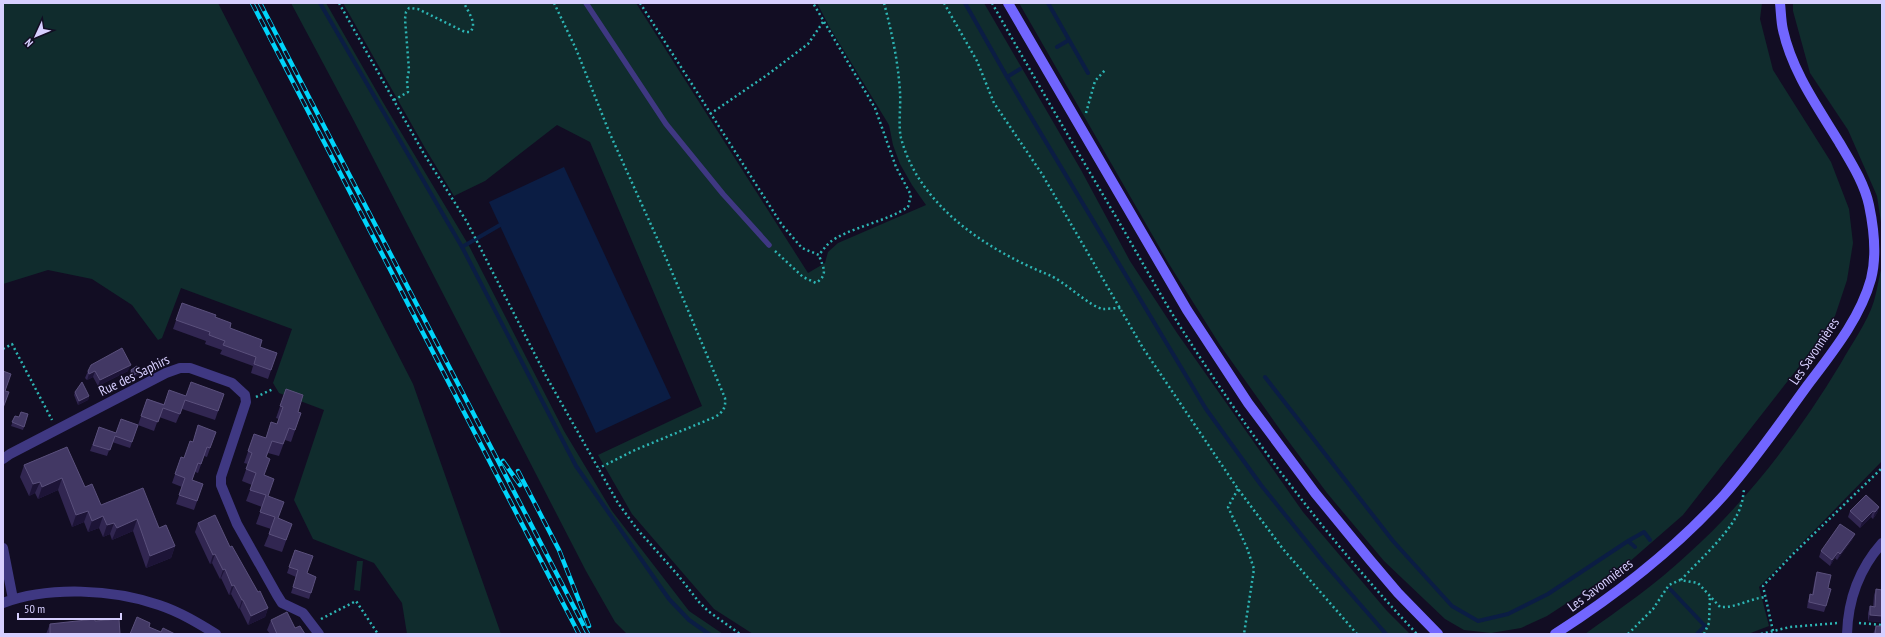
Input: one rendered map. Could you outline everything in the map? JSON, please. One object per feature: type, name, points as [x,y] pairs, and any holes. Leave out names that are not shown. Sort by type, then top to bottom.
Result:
[{"type":"street","points":[[1008,3],[1080,129],[1187,310],[1248,403],[1315,493],[1370,560],[1402,597],[1438,634]]},
{"type":"street","name":"Les Savonnières","points":[[1555,634],[1655,561],[1698,522],[1748,467],[1837,346],[1861,304],[1871,279],[1874,255],[1868,203],[1855,168],[1806,88],[1792,60],[1782,29],[1780,3]]},
{"type":"street","name":"Rue des Saphirs","points":[[3,459],[57,429],[166,373],[180,368],[190,368],[232,382],[245,395],[246,402]]},
{"type":"street","points":[[246,402],[221,477],[221,485],[237,524],[279,599],[282,603],[303,613],[319,634]]},
{"type":"street","points":[[1847,634],[1852,593],[1856,582],[1871,556],[1882,543]]},
{"type":"street","points":[[3,548],[13,600]]},
{"type":"street","points":[[3,603],[56,593],[93,592],[121,596],[159,605],[197,622],[216,634]]},
{"type":"lane","points":[[586,3],[666,124],[723,194],[769,245]]},
{"type":"path","points":[[339,3],[441,184],[467,222],[546,376],[618,503],[637,529],[677,574],[699,602],[708,611],[740,634]]},
{"type":"path","points":[[394,100],[408,92],[407,81],[409,70],[406,19],[406,12],[408,8],[418,9],[465,32],[470,32],[473,29],[474,24],[464,3]]},
{"type":"path","points":[[554,3],[576,49],[610,134],[666,258],[726,398],[726,404],[722,412],[715,417],[635,450],[598,468]]},
{"type":"path","points":[[640,3],[782,225],[802,248],[819,255],[825,271],[823,278],[816,283],[803,277],[769,245]]},
{"type":"path","points":[[813,3],[875,108],[896,167],[911,195],[908,207],[896,215],[843,235],[830,243],[819,255]]},
{"type":"path","points":[[884,3],[893,36],[898,71],[901,136],[910,160],[921,182],[935,201],[955,219],[998,249],[1038,272],[1060,281],[1101,309],[1121,308]]},
{"type":"path","points":[[944,3],[977,61],[994,102],[1042,174],[1143,348],[1238,489],[1283,549],[1358,634]]},
{"type":"path","points":[[710,114],[767,76],[808,44],[823,22]]},
{"type":"path","points":[[1080,129],[1095,81],[1106,69]]},
{"type":"path","points":[[3,349],[12,344],[57,429]]},
{"type":"path","points":[[246,402],[273,389]]},
{"type":"path","points":[[1628,634],[1653,609],[1669,585],[1680,580],[1725,532],[1735,519],[1741,506],[1748,467]]},
{"type":"path","points":[[1773,632],[1763,586],[1792,555],[1882,468]]},
{"type":"path","points":[[1238,489],[1228,507],[1247,548],[1254,569],[1244,634]]},
{"type":"path","points":[[1680,580],[1698,583],[1720,607],[1732,608],[1746,601],[1765,597]]},
{"type":"path","points":[[1704,634],[1709,623],[1710,595]]},
{"type":"path","points":[[312,624],[356,601],[378,634]]},
{"type":"path","points":[[1761,634],[1817,624],[1848,622],[1882,625]]},
{"type":"green space","points":[[3,3],[218,3],[413,384],[501,634],[407,634],[402,603],[374,563],[313,539],[294,500],[324,410],[279,393],[273,383],[292,329],[181,288],[162,338],[158,340],[132,305],[92,279],[48,270],[3,284]]},
{"type":"green space","points":[[291,3],[326,3],[384,104],[468,244],[564,431],[612,511],[689,611],[723,634],[627,634],[615,622],[586,571],[354,121]]},
{"type":"green space","points":[[343,3],[636,3],[808,273],[825,263],[828,252],[838,243],[926,205],[900,164],[893,145],[889,125],[830,28],[817,3],[984,3],[1081,170],[1130,261],[1177,333],[1303,512],[1387,611],[1410,634],[753,634],[714,609],[632,514],[598,455],[702,406],[590,142],[557,125],[485,181],[454,196],[425,148]]},
{"type":"green space","points":[[1019,3],[1762,3],[1760,19],[1773,70],[1831,162],[1849,209],[1853,243],[1847,280],[1835,316],[1805,359],[1683,515],[1628,563],[1547,616],[1521,628],[1491,633],[1464,630],[1445,619],[1384,561],[1327,493],[1286,438],[1220,345],[1169,264]]},
{"type":"green space","points":[[1793,3],[1882,3],[1882,229],[1877,196],[1848,130],[1810,73],[1793,11]]},
{"type":"green space","points":[[1882,266],[1882,461],[1759,587],[1769,626],[1748,634],[1585,634],[1625,606],[1676,565],[1710,533],[1752,488],[1808,415],[1841,363],[1871,309]]},
{"type":"green space","points":[[357,561],[363,561],[360,591],[354,590]]},
{"type":"water","points":[[564,167],[671,398],[596,433],[489,202]]},
{"type":"building","points":[[182,303],[216,315],[215,317],[231,323],[230,328],[262,340],[260,347],[277,353],[271,370],[254,364],[256,357],[223,345],[225,341],[209,335],[210,332],[176,320]]},
{"type":"building","points":[[122,348],[131,365],[100,380],[95,371],[89,374],[88,371],[91,365]]},
{"type":"building","points":[[137,366],[140,372],[133,375],[131,370]]},
{"type":"building","points":[[3,371],[11,374],[5,391],[9,392],[3,408]]},
{"type":"building","points":[[82,382],[89,396],[79,401],[75,392]]},
{"type":"building","points":[[191,382],[224,394],[218,411],[185,400],[180,414],[163,408],[158,422],[141,416],[147,399],[164,405],[169,390],[186,396]]},
{"type":"building","points":[[286,389],[303,395],[298,412],[301,413],[295,430],[289,428],[283,444],[272,441],[266,457],[270,459],[264,475],[274,479],[268,496],[284,502],[278,518],[292,524],[286,540],[269,534],[275,517],[260,512],[266,495],[250,490],[256,473],[246,469],[252,453],[248,451],[254,434],[266,438],[271,422],[277,424],[283,407],[280,406]]},
{"type":"building","points":[[21,412],[28,414],[24,427],[12,422],[15,416],[19,417]]},
{"type":"building","points":[[121,419],[138,425],[132,442],[115,436],[110,450],[93,445],[99,427],[116,433]]},
{"type":"building","points":[[198,425],[216,432],[210,448],[207,447],[201,464],[198,463],[192,480],[203,484],[197,501],[179,495],[185,478],[175,474],[181,457],[184,458],[190,441],[193,442]]},
{"type":"building","points":[[67,447],[85,487],[92,484],[101,505],[143,488],[159,528],[166,525],[175,546],[150,556],[137,519],[117,528],[114,523],[107,525],[103,516],[92,521],[88,511],[76,515],[62,478],[42,487],[40,482],[33,484],[24,465]]},
{"type":"building","points":[[1866,495],[1879,507],[1862,522],[1850,511]]},
{"type":"building","points":[[215,515],[230,547],[232,546],[258,592],[260,591],[268,608],[251,616],[234,585],[232,586],[225,569],[223,570],[215,554],[213,555],[198,523]]},
{"type":"building","points":[[1840,524],[1855,534],[1840,554],[1838,552],[1832,560],[1821,551]]},
{"type":"building","points":[[295,550],[313,556],[307,573],[316,577],[311,593],[293,587],[298,570],[289,567]]},
{"type":"building","points":[[1817,572],[1831,575],[1828,588],[1831,589],[1826,606],[1809,602],[1810,594],[1813,595]]},
{"type":"building","points":[[1876,589],[1882,590],[1882,616],[1870,615],[1870,606],[1875,607]]},
{"type":"building","points":[[287,612],[295,628],[300,626],[305,634],[277,634],[271,620]]},
{"type":"building","points":[[137,617],[150,623],[149,627],[161,632],[163,628],[175,634],[130,634]]},
{"type":"building","points":[[95,619],[95,621],[119,619],[120,634],[50,634],[50,624]]},
{"type":"building","points":[[1876,626],[1882,626],[1882,634],[1875,634]]},
{"type":"waterway","points":[[320,3],[462,247],[576,466],[669,599],[689,620],[709,634]]},
{"type":"waterway","points":[[965,3],[1007,77],[1206,409],[1261,485],[1324,563],[1386,634]]},
{"type":"waterway","points":[[1048,3],[1088,73]]},
{"type":"waterway","points":[[1057,47],[1069,40]]},
{"type":"waterway","points":[[1007,77],[1020,69]]},
{"type":"waterway","points":[[462,247],[500,225]]},
{"type":"waterway","points":[[1265,377],[1393,541],[1452,606],[1478,621],[1508,614],[1548,594],[1628,541],[1635,547]]},
{"type":"waterway","points":[[1628,541],[1644,532],[1650,540]]},
{"type":"waterway","points":[[1670,589],[1705,626],[1697,634]]},
{"type":"railway","points":[[252,3],[579,634]]},
{"type":"railway","points":[[260,3],[588,634]]},
{"type":"railway","points":[[503,461],[520,485]]},
{"type":"railway","points":[[518,471],[559,550],[589,626]]}]
